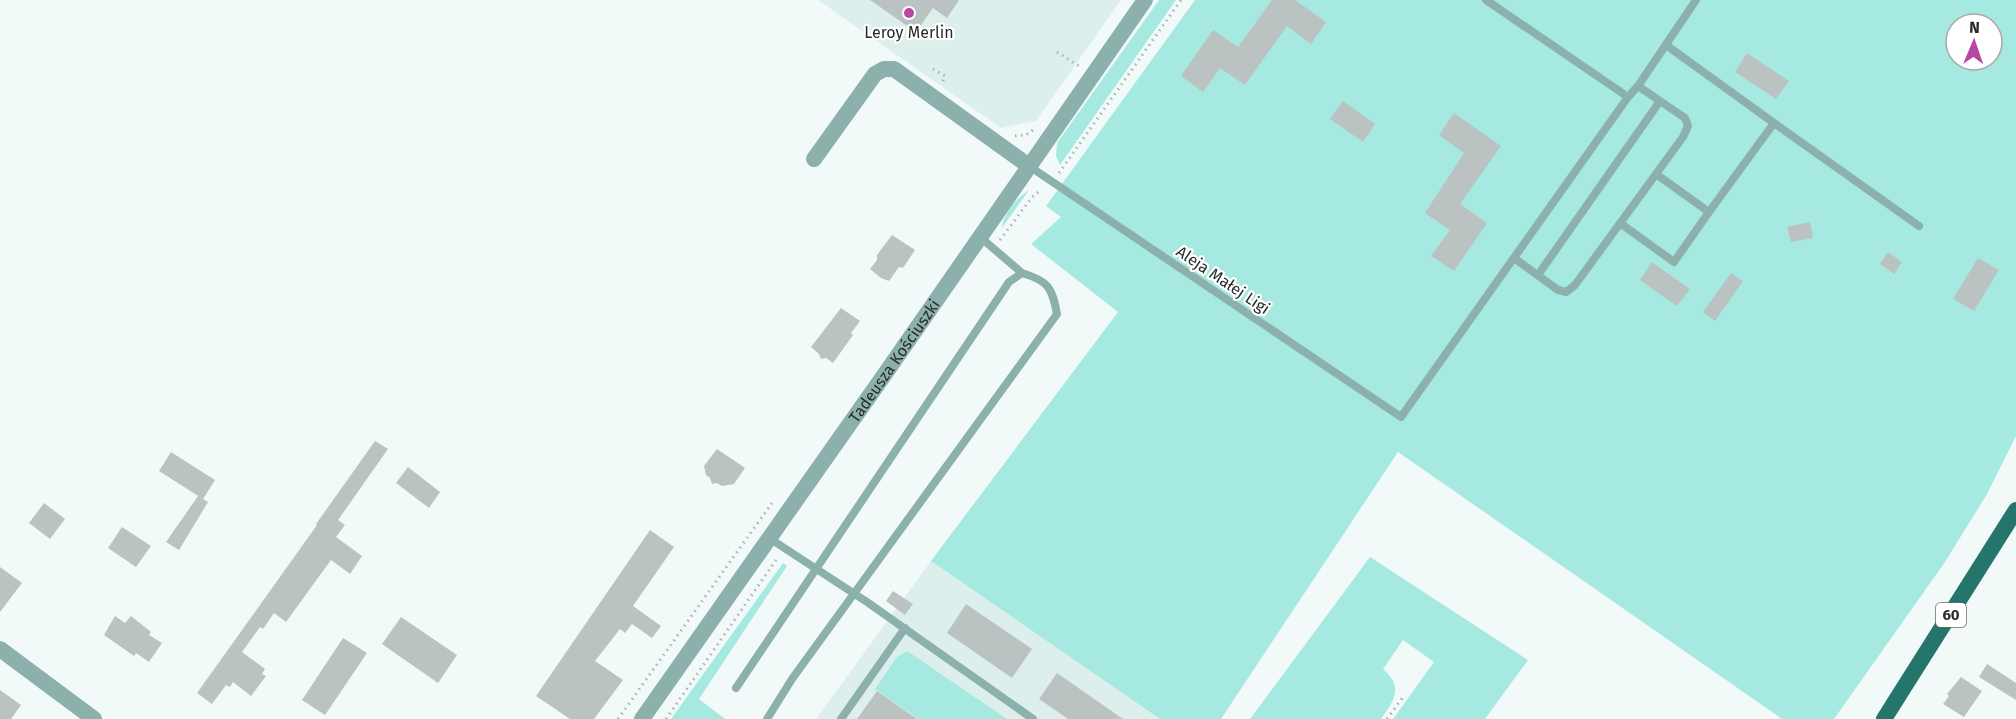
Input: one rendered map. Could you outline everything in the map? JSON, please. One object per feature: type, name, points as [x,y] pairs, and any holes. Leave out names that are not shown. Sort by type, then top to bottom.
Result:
[{"type":"main road","name":"60","points":[[1884,719],[2016,510]]},
{"type":"street","name":"Tadeusza Kościuszki","points":[[644,718],[1145,0]]},
{"type":"street","points":[[813,159],[875,74],[889,68],[921,87],[1029,166]]},
{"type":"street","points":[[0,649],[94,719]]},
{"type":"lane","points":[[1486,0],[1628,97]]},
{"type":"lane","points":[[1638,86],[1685,118],[1688,126],[1683,137],[1575,285],[1566,292],[1558,290],[1514,258],[1638,86],[1696,0]]},
{"type":"lane","points":[[1666,45],[1919,226]]},
{"type":"lane","points":[[1538,275],[1660,101]]},
{"type":"lane","points":[[1620,223],[1674,262],[1774,123]]},
{"type":"lane","name":"Aleja Małej Ligi","points":[[1029,166],[1401,417],[1514,258]]},
{"type":"lane","points":[[1656,174],[1709,212]]},
{"type":"lane","points":[[767,719],[792,679],[1057,314],[1053,291],[1037,277],[1022,273],[980,237]]},
{"type":"lane","points":[[736,688],[1009,282],[1022,273]]},
{"type":"lane","points":[[769,538],[905,628],[1033,719]]},
{"type":"lane","points":[[841,719],[905,628]]},
{"type":"path","points":[[994,248],[1032,197],[1061,171],[1181,0]]},
{"type":"path","points":[[1057,52],[1080,67]]},
{"type":"path","points":[[933,69],[945,76],[942,84]]},
{"type":"path","points":[[1008,135],[1026,135],[1035,129]]},
{"type":"path","points":[[618,719],[772,503]]},
{"type":"path","points":[[666,719],[785,548]]},
{"type":"path","points":[[1387,719],[1403,696]]},
{"type":"shaded area","points":[[818,0],[1121,0],[1036,121],[1001,128]]},
{"type":"shaded area","points":[[1159,0],[1176,0],[1060,165],[1056,156],[1057,143]]},
{"type":"shaded area","points":[[1195,0],[2016,0],[2016,436],[1987,494],[1945,562],[1834,719],[1782,719],[1398,452],[1221,719],[1160,719],[931,561],[1118,312],[1031,244],[1061,217],[1046,206]]},
{"type":"shaded area","points":[[1029,190],[1002,228],[1011,207]]},
{"type":"shaded area","points":[[1370,557],[1528,660],[1485,719],[1393,719],[1434,662],[1403,640],[1383,669],[1393,682],[1395,694],[1381,719],[1250,719]]},
{"type":"shaded area","points":[[931,561],[1160,719],[816,719]]},
{"type":"shaded area","points":[[783,563],[787,566],[699,699],[725,719],[671,719]]},
{"type":"shaded area","points":[[907,651],[1007,719],[918,719],[875,689],[897,657]]},
{"type":"building","name":"Leroy Merlin","points":[[870,0],[959,0],[947,18],[933,8],[916,32]]},
{"type":"building","points":[[1272,0],[1295,0],[1326,22],[1311,44],[1287,26],[1245,85],[1220,68],[1203,92],[1181,76],[1213,30],[1238,47]]},
{"type":"building","points":[[1747,53],[1789,81],[1776,99],[1735,72]]},
{"type":"building","points":[[1343,101],[1375,124],[1363,142],[1330,119]]},
{"type":"building","points":[[1454,113],[1501,146],[1460,204],[1487,223],[1454,271],[1431,256],[1450,230],[1425,213],[1464,153],[1439,135]]},
{"type":"building","points":[[1810,222],[1813,238],[1791,242],[1787,227]]},
{"type":"building","points":[[892,235],[915,250],[903,268],[899,267],[889,281],[870,269]]},
{"type":"building","points":[[1888,252],[1902,262],[1894,274],[1880,264]]},
{"type":"building","points":[[1978,258],[1999,270],[1974,311],[1953,299]]},
{"type":"building","points":[[1652,262],[1690,289],[1677,306],[1640,280]]},
{"type":"building","points":[[1731,273],[1743,281],[1715,321],[1703,312]]},
{"type":"building","points":[[841,308],[860,321],[833,363],[826,358],[821,359],[811,347]]},
{"type":"building","points":[[375,441],[388,449],[338,520],[345,525],[336,537],[362,556],[350,574],[331,560],[286,622],[274,613],[263,629],[260,627],[242,652],[265,669],[262,674],[266,676],[251,696],[233,682],[230,687],[226,685],[212,704],[197,693]]},
{"type":"building","points":[[717,449],[745,468],[734,484],[722,486],[717,483],[712,484],[706,475],[704,466]]},
{"type":"building","points":[[171,452],[215,480],[203,499],[159,471]]},
{"type":"building","points":[[408,467],[440,492],[429,508],[396,483]]},
{"type":"building","points":[[198,496],[208,502],[179,550],[166,542]]},
{"type":"building","points":[[44,503],[65,519],[50,539],[29,523]]},
{"type":"building","points":[[122,527],[151,546],[136,567],[108,548]]},
{"type":"building","points":[[650,530],[674,547],[633,606],[661,626],[652,638],[632,624],[625,633],[620,629],[595,661],[623,680],[594,719],[570,719],[536,696]]},
{"type":"building","points":[[0,567],[22,583],[0,612]]},
{"type":"building","points":[[893,591],[913,604],[905,615],[886,601]]},
{"type":"building","points":[[966,604],[1032,649],[1012,678],[947,633]]},
{"type":"building","points":[[115,616],[125,623],[131,616],[151,632],[149,635],[162,643],[149,662],[136,653],[134,656],[104,635]]},
{"type":"building","points":[[401,617],[457,655],[438,683],[382,644]]},
{"type":"building","points":[[343,638],[367,653],[325,715],[302,700]]},
{"type":"building","points":[[1987,664],[2016,683],[2016,700],[1979,677]]},
{"type":"building","points":[[1057,673],[1123,719],[1068,719],[1039,699]]},
{"type":"building","points":[[1961,677],[1982,691],[1964,717],[1943,704],[1949,696],[1947,694]]},
{"type":"building","points":[[0,690],[21,705],[11,719],[0,719]]},
{"type":"building","points":[[877,691],[917,719],[857,719]]},
{"type":"place","name":"Leroy Merlin","points":[[909,13]]}]
